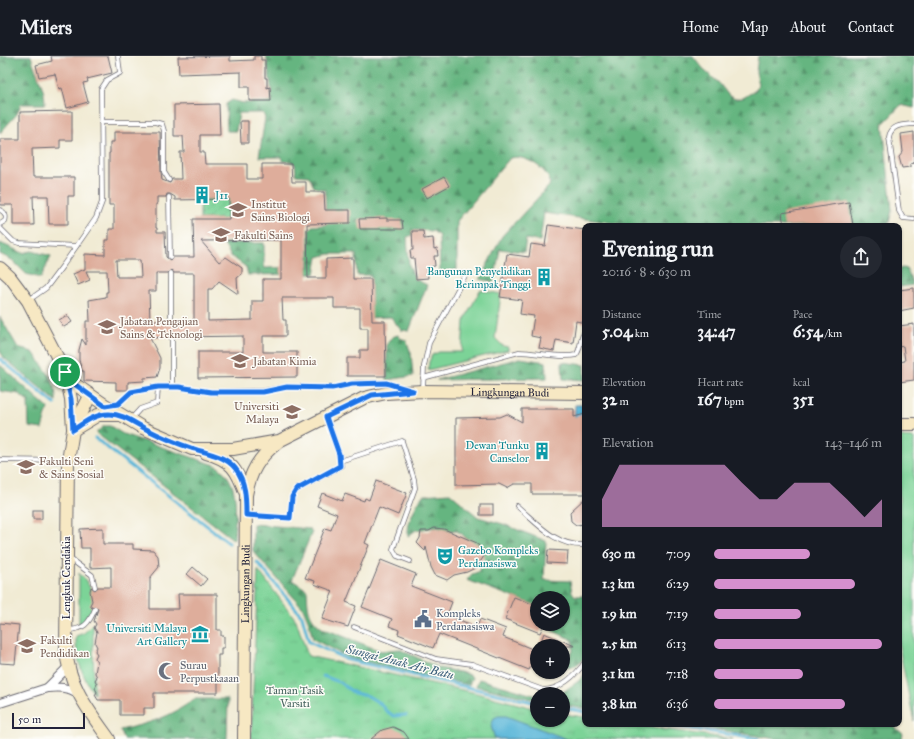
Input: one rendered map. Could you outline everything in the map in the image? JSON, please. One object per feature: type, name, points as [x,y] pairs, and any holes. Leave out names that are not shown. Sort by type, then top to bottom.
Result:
[{"type":"street","points":[[0,268],[10,277],[28,301],[65,372],[73,383],[105,406],[126,418]]},
{"type":"street","name":"Lengkuk Cendakia","points":[[65,372],[71,399],[73,430],[68,461],[66,630],[68,667],[79,694],[109,739]]},
{"type":"street","name":"Lingkungan Budi","points":[[126,418],[143,428],[192,449],[240,449],[279,440],[372,395],[418,391],[582,393]]},
{"type":"street","name":"Lengkuk Cendakia","points":[[73,430],[90,396]]},
{"type":"street","points":[[73,430],[98,415],[110,414],[126,418]]},
{"type":"street","points":[[902,424],[914,424]]},
{"type":"street","name":"Lingkungan Budi","points":[[244,739],[246,494],[251,475],[256,464],[279,440]]},
{"type":"street","points":[[192,449],[216,455],[229,462],[236,469],[246,494]]},
{"type":"street","points":[[47,688],[68,667]]},
{"type":"street","points":[[0,703],[47,688],[70,688],[79,694]]},
{"type":"lane","points":[[28,301],[46,288],[96,218],[102,202],[101,89],[107,80],[120,73],[118,56]]},
{"type":"lane","points":[[101,122],[155,122],[162,124],[164,130],[164,172],[169,180]]},
{"type":"lane","points":[[914,124],[895,127],[889,137],[899,211],[903,218],[914,219]]},
{"type":"lane","points":[[169,197],[170,257]]},
{"type":"lane","points":[[0,210],[4,212],[6,216],[5,221],[0,224]]},
{"type":"lane","points":[[0,228],[13,241],[20,243],[76,246]]},
{"type":"lane","points":[[171,273],[171,321]]},
{"type":"lane","points":[[105,406],[118,404],[131,392],[158,387],[172,387],[211,392],[263,392],[287,387],[332,388],[352,384],[386,383],[418,391],[423,378],[425,355],[466,274]]},
{"type":"lane","points":[[423,378],[519,352],[536,352],[569,357],[576,355],[578,352],[582,335]]},
{"type":"lane","points":[[172,337],[172,387]]},
{"type":"lane","points":[[126,418],[140,408],[157,403],[158,387]]},
{"type":"lane","points":[[246,515],[290,518],[292,497],[296,490],[340,466],[340,461],[326,417]]},
{"type":"lane","points":[[340,461],[402,441],[415,484],[414,492],[393,549],[397,556],[410,561]]},
{"type":"lane","points":[[0,460],[68,461]]},
{"type":"lane","points":[[517,506],[557,539],[567,544],[582,545]]},
{"type":"lane","points":[[67,557],[92,575],[94,587]]},
{"type":"lane","points":[[66,630],[76,630],[87,625],[95,609]]},
{"type":"lane","points":[[354,626],[436,659],[472,664],[543,690],[549,690],[559,686],[582,665]]},
{"type":"green space","points":[[0,56],[31,56],[42,85],[45,104],[21,104],[17,114],[0,133]]},
{"type":"green space","points":[[266,56],[693,56],[706,72],[719,83],[729,96],[735,99],[743,98],[756,90],[759,84],[756,72],[758,56],[914,56],[914,108],[901,105],[883,124],[892,210],[889,223],[614,223],[544,213],[540,241],[526,239],[524,252],[500,249],[494,282],[480,279],[502,236],[549,186],[550,182],[540,167],[534,163],[522,158],[510,158],[457,221],[457,270],[440,272],[439,236],[433,231],[414,230],[413,235],[407,237],[409,265],[415,279],[427,285],[409,331],[401,330],[391,317],[364,318],[371,307],[371,275],[357,275],[356,254],[329,254],[318,257],[315,274],[248,275],[246,267],[231,256],[223,243],[264,243],[264,268],[309,267],[309,229],[312,226],[326,225],[325,190],[314,187],[309,176],[296,175],[295,164],[283,161],[281,157],[259,157],[265,118],[263,113],[239,113],[236,131],[227,131],[226,104],[232,100],[243,103],[272,102]]},
{"type":"green space","points":[[229,199],[229,219],[200,219],[200,200]]},
{"type":"green space","points":[[0,243],[23,253],[32,251],[51,256],[41,278],[26,274],[12,260],[0,254]]},
{"type":"green space","points":[[902,268],[907,269],[913,285],[902,287]]},
{"type":"green space","points":[[480,290],[501,294],[495,338],[503,346],[508,347],[508,350],[428,370],[432,355],[439,352],[462,352],[464,321]]},
{"type":"green space","points":[[0,317],[17,346],[21,349],[33,352],[45,369],[52,381],[56,394],[56,401],[4,358],[0,351]]},
{"type":"green space","points":[[398,335],[400,338],[406,340],[411,353],[413,376],[387,380],[387,344],[392,337]]},
{"type":"green space","points":[[520,358],[546,362],[547,378],[437,380]]},
{"type":"green space","points":[[562,362],[582,365],[582,380],[563,379]]},
{"type":"green space","points":[[0,365],[48,408],[42,429],[29,427],[28,401],[19,394],[0,391]]},
{"type":"green space","points":[[104,426],[110,426],[123,434],[215,465],[224,472],[230,480],[235,498],[236,509],[234,540],[96,433]]},
{"type":"green space","points":[[902,437],[914,438],[914,721],[902,662]]},
{"type":"green space","points":[[450,493],[478,517],[503,524],[546,541],[544,580],[570,581],[572,592],[575,596],[582,596],[582,660],[578,664],[570,667],[570,656],[573,651],[573,640],[553,631],[570,631],[570,591],[530,591],[530,603],[467,580],[472,574],[478,572],[485,559],[462,534],[455,530],[450,531],[437,527],[416,530],[408,536],[410,520],[414,509],[423,495]]},
{"type":"green space","points":[[253,524],[310,529],[312,532],[292,580],[307,590],[309,611],[313,620],[322,628],[381,651],[399,649],[439,668],[465,673],[472,677],[469,685],[349,658],[313,639],[303,608],[253,551]]},
{"type":"green space","name":"Taman Tasik Varsiti","points":[[258,570],[296,620],[308,656],[476,693],[530,707],[530,727],[570,727],[570,715],[582,717],[582,727],[648,727],[732,739],[251,739]]},
{"type":"green space","points":[[79,573],[89,586],[93,600],[90,614],[79,627]]},
{"type":"green space","points":[[93,624],[94,694],[80,666],[76,644],[76,636],[84,633]]},
{"type":"green space","points":[[582,677],[582,708],[570,706],[570,687]]},
{"type":"green space","points":[[479,679],[530,694],[530,698],[476,686]]},
{"type":"green space","points":[[194,699],[228,699],[227,739],[124,739],[120,730],[159,719],[177,711]]},
{"type":"green space","points":[[701,727],[895,727],[903,734],[902,739],[777,739]]},
{"type":"water","points":[[575,405],[582,405],[582,416],[575,418]]},
{"type":"water","points":[[498,716],[506,716],[530,725],[530,727],[535,727],[567,739],[495,739],[491,726],[494,718]]},
{"type":"building","points":[[51,56],[108,56],[112,73],[87,79],[88,82],[83,83],[88,102],[67,108],[62,88],[59,89],[55,74],[39,77],[36,65],[52,61]]},
{"type":"building","points":[[230,56],[230,61],[254,60],[254,56],[261,56],[261,60],[265,60],[265,78],[267,78],[267,88],[270,87],[271,101],[249,101],[249,87],[241,87],[241,72],[179,74],[178,57]]},
{"type":"building","points":[[219,104],[220,135],[200,135],[200,152],[204,152],[205,164],[247,164],[247,179],[262,179],[262,164],[291,164],[292,182],[306,182],[306,192],[324,192],[325,210],[350,210],[350,223],[307,224],[308,278],[326,278],[326,259],[353,258],[353,279],[371,279],[372,321],[385,321],[386,376],[347,376],[347,358],[360,358],[360,350],[368,350],[368,328],[360,328],[360,308],[334,308],[334,298],[282,298],[283,320],[286,320],[286,336],[263,336],[263,352],[297,352],[297,377],[198,378],[198,352],[243,352],[243,336],[176,337],[172,334],[168,337],[150,338],[160,358],[160,368],[157,377],[144,378],[144,381],[128,382],[128,390],[116,390],[116,382],[84,381],[84,371],[82,371],[79,360],[79,350],[82,339],[86,345],[86,321],[90,321],[89,300],[106,297],[106,292],[108,292],[107,271],[86,271],[90,280],[78,285],[73,274],[85,269],[85,254],[105,255],[105,240],[109,240],[109,229],[114,229],[114,205],[109,205],[110,142],[114,142],[114,132],[160,132],[162,180],[170,183],[172,179],[181,179],[180,152],[184,152],[183,136],[174,136],[174,105]],"holes":[[[167,194],[170,194],[175,197],[175,200],[229,199],[229,219],[193,219],[194,257],[173,257],[170,260],[166,257],[165,232],[157,232],[156,228],[157,197],[166,197]],[[281,240],[281,279],[263,279],[263,301],[252,301],[252,320],[208,321],[208,289],[212,289],[219,281],[238,294],[237,278],[242,274],[242,268],[226,257],[219,262],[201,241]],[[116,260],[140,260],[141,277],[117,277]],[[171,270],[174,273],[194,273],[194,321],[174,321],[171,324],[168,321],[150,321],[149,291],[156,291],[156,273],[168,273]]]},
{"type":"building","points":[[72,111],[72,140],[60,140],[60,148],[32,149],[33,177],[74,177],[74,196],[68,196],[68,224],[49,224],[48,196],[33,196],[34,225],[13,225],[13,205],[0,205],[0,139],[20,139],[20,112]]},
{"type":"building","points":[[240,121],[248,121],[248,143],[241,143]]},
{"type":"building","points":[[914,132],[914,163],[910,164],[910,167],[902,168],[899,157],[903,152],[901,134]]},
{"type":"building","points":[[444,177],[449,186],[427,198],[422,189]]},
{"type":"building","points":[[849,202],[853,223],[784,223],[782,213]]},
{"type":"building","points":[[387,218],[387,220],[402,220],[403,229],[360,229],[359,219]]},
{"type":"building","name":"Bangunan Penyelidikan Berimpak Tinggi","points":[[548,225],[582,230],[582,322],[576,321],[573,343],[556,340],[554,351],[539,348],[541,338],[531,336],[534,316],[520,314],[522,300],[500,297],[507,254],[529,257],[531,244],[545,246]]},
{"type":"building","points":[[412,231],[423,231],[424,239],[433,238],[434,249],[437,248],[438,256],[434,256],[435,266],[427,267],[428,278],[416,279],[414,258],[411,258],[410,250],[413,250]]},
{"type":"building","points":[[914,288],[914,308],[902,310],[902,290]]},
{"type":"building","points":[[67,315],[72,322],[64,327],[59,320]]},
{"type":"building","points":[[914,324],[914,380],[902,382],[902,362],[905,361],[902,346],[902,326]]},
{"type":"building","points":[[522,409],[574,409],[574,417],[582,415],[582,494],[532,494],[532,484],[514,484],[507,488],[499,484],[456,485],[456,418],[500,417],[507,414],[522,422]]},
{"type":"building","points":[[376,481],[407,493],[398,515],[379,507],[365,543],[369,545],[346,602],[356,606],[348,627],[322,619],[333,591],[314,584],[315,581],[305,578],[325,528],[331,530],[337,514],[317,506],[322,493],[342,501],[345,494],[364,501],[365,498],[369,500]]},
{"type":"building","points":[[582,501],[582,524],[576,525],[571,521],[570,512]]},
{"type":"building","points":[[480,505],[493,505],[493,515],[480,515]]},
{"type":"building","points":[[33,510],[42,510],[42,519],[33,519]]},
{"type":"building","points":[[103,528],[103,544],[133,544],[133,549],[153,550],[158,556],[159,567],[150,578],[150,609],[179,609],[178,594],[217,594],[217,630],[221,630],[221,636],[224,636],[224,648],[221,648],[221,655],[218,655],[218,693],[154,693],[154,708],[144,708],[144,715],[120,715],[120,700],[98,700],[95,695],[97,692],[95,688],[97,684],[95,680],[97,677],[95,673],[97,662],[95,658],[97,654],[95,651],[97,647],[95,643],[97,632],[94,628],[96,624],[94,621],[98,609],[95,606],[92,608],[90,605],[92,601],[90,591],[91,587],[95,590],[98,587],[111,587],[111,567],[90,568],[90,548],[81,548],[80,529]]},
{"type":"building","points":[[434,528],[444,529],[477,543],[484,556],[477,567],[467,572],[454,575],[447,580],[435,575],[431,567],[426,547],[425,551],[417,543],[420,538],[421,531],[429,531]]},
{"type":"building","points":[[548,550],[568,551],[567,564],[547,563]]},
{"type":"building","points":[[381,560],[416,574],[411,586],[452,602],[447,615],[477,627],[480,619],[506,629],[503,637],[530,648],[530,668],[529,670],[439,634],[433,648],[398,634],[399,630],[389,626],[392,619],[362,607]]},
{"type":"building","points":[[193,567],[207,579],[201,586],[187,574]]},
{"type":"building","points":[[514,597],[530,603],[530,629],[505,619]]},
{"type":"building","points":[[0,623],[19,625],[15,664],[0,663]]},
{"type":"building","points":[[544,633],[558,639],[542,639]]},
{"type":"building","points":[[393,727],[404,732],[409,739],[371,739],[382,730]]},
{"type":"waterway","name":"Sungai Anak Air Batu","points":[[0,359],[55,404]]},
{"type":"waterway","name":"Sungai Anak Air Batu","points":[[95,438],[229,543]]},
{"type":"waterway","name":"Sungai Anak Air Batu","points":[[257,562],[302,616],[309,642],[348,660],[530,701]]},
{"type":"waterway","points":[[323,676],[339,682],[354,693],[368,696],[381,704],[386,711],[394,716],[406,715]]},
{"type":"waterway","name":"Sungai Anak Air Batu","points":[[570,709],[582,711]]},
{"type":"waterway","name":"Sungai Anak Air Batu","points":[[681,727],[758,739]]},
{"type":"place","name":"J11","points":[[202,195]]},
{"type":"place","name":"Institut Sains Biologi","points":[[238,210]]},
{"type":"place","name":"Fakulti Sains","points":[[221,235]]},
{"type":"place","name":"Bangunan Penyelidikan Berimpak Tinggi","points":[[544,277]]},
{"type":"place","name":"Jabatan Pengajian Sains & Teknologi","points":[[107,327]]},
{"type":"place","name":"Jabatan Kimia","points":[[240,361]]},
{"type":"place","name":"Universiti Malaya","points":[[292,412]]},
{"type":"place","name":"Dewan Tunku Canselor","points":[[542,451]]},
{"type":"place","name":"Fakulti Seni & Sains Sosial","points":[[26,467]]},
{"type":"place","name":"Gazebo Kompleks Perdanasiswa","points":[[445,556]]},
{"type":"place","name":"Kompleks Perdanasiswa","points":[[423,619]]},
{"type":"place","name":"Universiti Malaya Art Gallery","points":[[200,634]]},
{"type":"place","name":"Fakulti Pendidikan","points":[[27,646]]},
{"type":"place","name":"Surau Perpustkaaan","points":[[167,671]]},
{"type":"route","points":[[65,372],[73,383],[105,406],[118,404],[131,392],[158,387],[179,387],[211,392],[263,392],[287,387],[332,388],[358,383],[386,383],[413,391],[372,395],[326,417],[339,454],[340,466],[296,490],[292,497],[290,518],[246,515],[246,494],[236,469],[229,462],[216,455],[192,449],[168,440],[121,415],[98,415],[73,430],[71,399],[65,372]]}]
